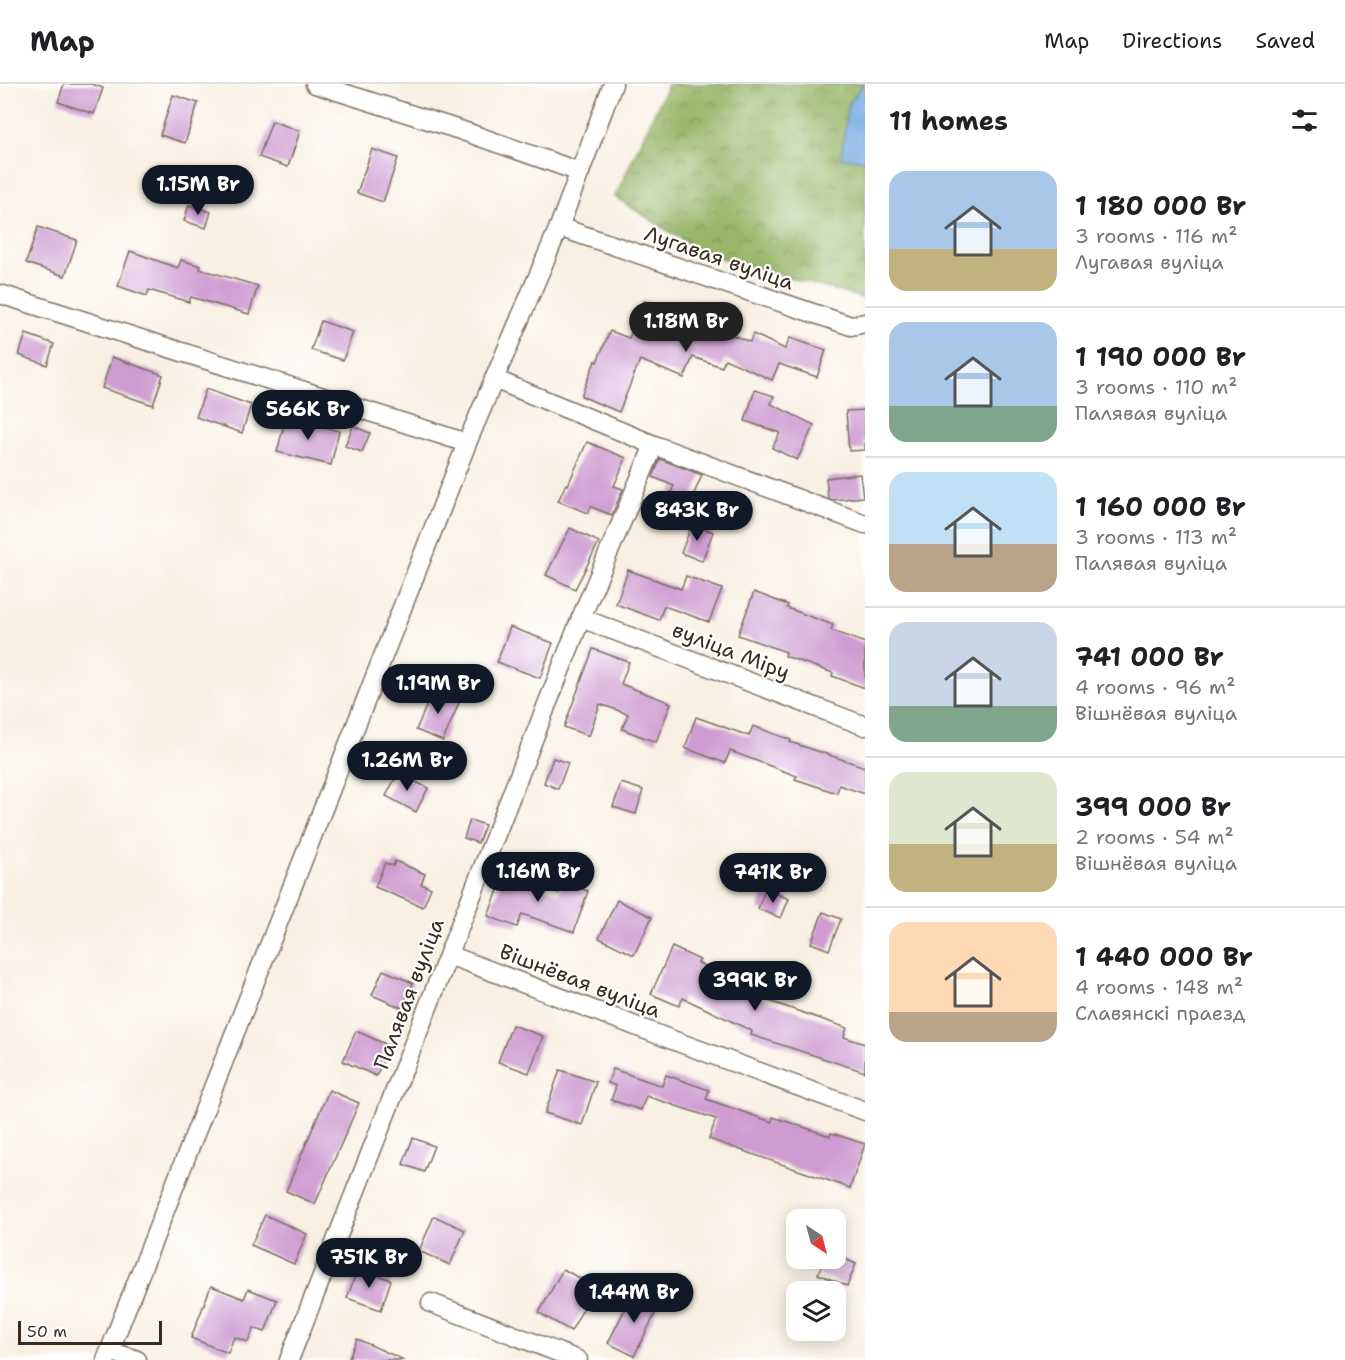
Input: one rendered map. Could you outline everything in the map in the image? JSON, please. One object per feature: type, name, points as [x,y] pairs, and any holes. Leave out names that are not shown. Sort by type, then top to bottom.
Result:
[{"type":"street","points":[[315,84],[463,131],[580,172]]},
{"type":"street","points":[[137,1360],[108,1356],[467,443],[559,227],[613,84]]},
{"type":"street","name":"Лугавая вуліца","points":[[559,227],[851,326],[865,323]]},
{"type":"street","points":[[0,294],[467,443]]},
{"type":"street","points":[[494,379],[654,445],[865,524]]},
{"type":"street","name":"Палявая вуліца","points":[[289,1360],[581,618],[654,445]]},
{"type":"street","name":"вуліца Міру","points":[[581,618],[865,726]]},
{"type":"street","name":"Вішнёвая вуліца","points":[[449,955],[865,1111]]},
{"type":"street","points":[[432,1303],[578,1360]]},
{"type":"green space","points":[[668,84],[865,84],[865,299],[703,253],[615,197]]},
{"type":"water","points":[[865,84],[865,160],[841,158],[848,105]]},
{"type":"building","points":[[64,84],[92,84],[103,88],[94,114],[58,102]]},
{"type":"building","points":[[173,95],[198,103],[185,143],[160,135]]},
{"type":"building","points":[[272,121],[300,131],[288,167],[259,157]]},
{"type":"building","points":[[372,149],[398,158],[383,202],[357,193]]},
{"type":"building","points":[[189,205],[211,212],[206,228],[184,221]]},
{"type":"building","points":[[38,227],[77,240],[65,276],[26,263]]},
{"type":"building","points":[[130,251],[178,268],[181,260],[201,266],[200,269],[258,286],[249,314],[191,297],[189,302],[149,290],[147,296],[118,286]]},
{"type":"building","points":[[644,301],[750,342],[753,334],[785,349],[790,338],[826,350],[817,377],[779,364],[772,380],[725,359],[722,367],[693,357],[684,378],[640,360],[619,412],[581,396],[610,331],[629,338]]},
{"type":"building","points":[[321,321],[353,332],[343,360],[311,350]]},
{"type":"building","points":[[26,334],[54,344],[47,365],[19,355]]},
{"type":"building","points":[[112,357],[163,375],[153,405],[102,388]]},
{"type":"building","points":[[206,389],[251,405],[242,433],[196,417]]},
{"type":"building","points":[[755,390],[774,396],[771,404],[814,425],[797,460],[772,448],[780,433],[745,421]]},
{"type":"building","points":[[865,410],[865,450],[849,451],[846,411]]},
{"type":"building","points":[[286,417],[339,431],[331,465],[277,452]]},
{"type":"building","points":[[353,426],[370,433],[362,452],[345,446]]},
{"type":"building","points":[[587,442],[626,458],[614,486],[623,489],[612,515],[591,507],[588,513],[558,501],[566,484],[568,485]]},
{"type":"building","points":[[660,459],[702,475],[686,512],[666,504],[674,486],[653,477]]},
{"type":"building","points":[[860,474],[863,497],[832,500],[828,498],[826,478]]},
{"type":"building","points":[[692,524],[713,532],[702,561],[681,553]]},
{"type":"building","points":[[570,528],[599,542],[575,589],[546,575]]},
{"type":"building","points":[[628,570],[681,589],[686,576],[722,589],[709,622],[664,606],[659,620],[616,604]]},
{"type":"building","points":[[754,592],[788,605],[787,608],[833,625],[831,630],[865,643],[865,688],[832,676],[833,673],[785,656],[786,652],[738,635]]},
{"type":"building","points":[[510,627],[553,643],[540,678],[497,662]]},
{"type":"building","points":[[593,649],[629,662],[621,684],[671,703],[656,742],[622,729],[628,714],[600,704],[589,736],[564,727]]},
{"type":"building","points":[[433,690],[460,700],[443,741],[416,730]]},
{"type":"building","points":[[696,717],[749,736],[753,726],[791,740],[790,742],[865,767],[865,794],[839,785],[837,793],[795,779],[797,776],[730,751],[725,763],[685,748]]},
{"type":"building","points":[[553,758],[568,763],[558,789],[544,783]]},
{"type":"building","points":[[398,773],[428,788],[416,812],[386,796]]},
{"type":"building","points":[[621,783],[643,790],[636,814],[613,807]]},
{"type":"building","points":[[470,820],[485,825],[478,843],[464,838]]},
{"type":"building","points":[[395,861],[425,874],[421,884],[431,888],[423,907],[375,887],[385,863],[393,866]]},
{"type":"building","points":[[505,872],[559,893],[563,882],[588,891],[574,932],[522,914],[517,927],[488,916]]},
{"type":"building","points":[[765,889],[789,899],[781,918],[758,909]]},
{"type":"building","points":[[617,900],[652,917],[634,955],[599,938]]},
{"type":"building","points":[[823,912],[841,919],[829,950],[811,943]]},
{"type":"building","points":[[672,947],[700,960],[698,963],[746,985],[743,992],[847,1028],[844,1037],[865,1044],[865,1072],[751,1035],[752,1031],[683,998],[679,1006],[651,994]]},
{"type":"building","points":[[383,970],[413,983],[402,1008],[372,995]]},
{"type":"building","points":[[512,1025],[543,1036],[529,1073],[498,1062]]},
{"type":"building","points":[[356,1031],[390,1046],[376,1076],[343,1061]]},
{"type":"building","points":[[613,1069],[662,1086],[666,1075],[709,1090],[706,1099],[772,1122],[773,1117],[830,1136],[831,1133],[865,1144],[850,1188],[709,1139],[716,1119],[646,1096],[641,1110],[611,1100],[616,1086],[608,1083]]},
{"type":"building","points":[[560,1070],[596,1082],[582,1125],[545,1113]]},
{"type":"building","points":[[329,1090],[359,1103],[315,1204],[286,1191]]},
{"type":"building","points":[[413,1138],[434,1146],[424,1172],[403,1164]]},
{"type":"building","points":[[265,1215],[307,1234],[294,1264],[251,1245]]},
{"type":"building","points":[[434,1216],[465,1230],[450,1265],[419,1251]]},
{"type":"building","points":[[846,1259],[856,1264],[847,1286],[846,1281],[835,1281],[818,1274],[820,1269],[846,1269]]},
{"type":"building","points":[[358,1268],[391,1280],[381,1310],[347,1298]]},
{"type":"building","points":[[563,1269],[595,1287],[571,1331],[539,1313]]},
{"type":"building","points":[[211,1286],[244,1299],[248,1289],[277,1300],[265,1332],[254,1328],[248,1342],[234,1337],[228,1353],[191,1338]]},
{"type":"building","points":[[634,1291],[660,1304],[634,1356],[608,1343]]},
{"type":"building","points":[[357,1339],[404,1360],[348,1360]]}]
